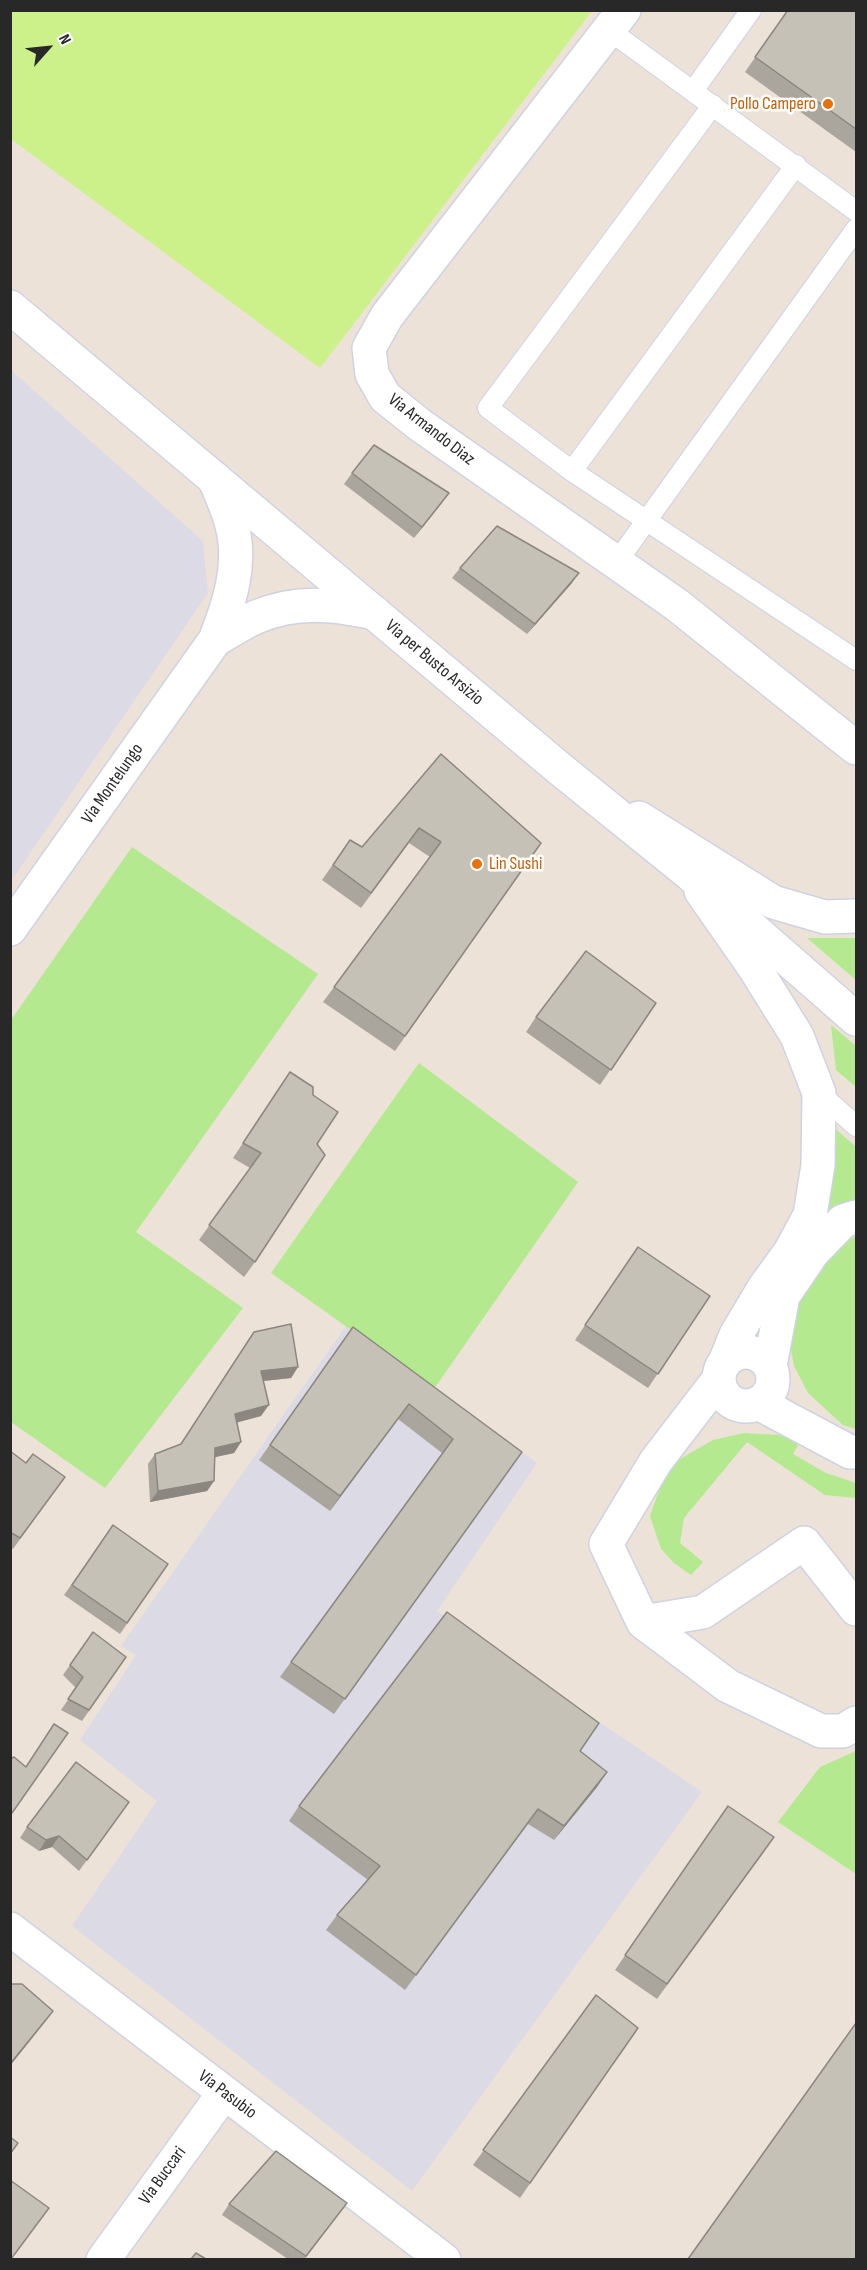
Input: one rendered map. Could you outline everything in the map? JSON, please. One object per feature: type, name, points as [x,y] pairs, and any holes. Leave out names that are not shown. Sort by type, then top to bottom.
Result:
[{"type":"street","name":"Via Armando Diaz","points":[[617,20],[387,316],[369,348],[372,374],[385,397],[420,425],[677,605],[856,748]]},
{"type":"street","name":"Via per Busto Arsizio","points":[[10,307],[560,769],[690,874],[856,1019]]},
{"type":"street","name":"Via Montelungo","points":[[10,929],[215,640],[231,599],[236,563],[232,524],[214,478]]},
{"type":"street","name":"Via Montelungo","points":[[215,640],[256,617],[295,605],[337,605],[375,613]]},
{"type":"street","points":[[560,769],[773,902],[825,917],[856,916]]},
{"type":"street","points":[[690,874],[754,967],[797,1036],[819,1093],[818,1165],[810,1215],[790,1252],[764,1288],[736,1335],[747,1382],[807,1427],[850,1452],[856,1452]]},
{"type":"street","points":[[856,1217],[843,1221],[813,1252],[783,1296],[747,1382],[656,1461],[606,1544],[643,1622],[728,1686],[821,1731],[843,1731],[856,1723]]},
{"type":"street","points":[[643,1622],[703,1612],[804,1543],[856,1609]]},
{"type":"street","name":"Via Pasubio","points":[[10,1929],[444,2259]]},
{"type":"street","name":"Via Buccari","points":[[103,2259],[224,2093]]},
{"type":"lane","points":[[693,90],[751,10]]},
{"type":"lane","points":[[617,20],[693,90],[856,211]]},
{"type":"lane","points":[[713,105],[488,408],[572,471],[856,660]]},
{"type":"lane","points":[[572,471],[796,165]]},
{"type":"lane","points":[[616,563],[856,230]]},
{"type":"lane","points":[[819,1093],[856,1126]]},
{"type":"shaded area","points":[[11,370],[203,541],[208,593],[11,881]]},
{"type":"shaded area","points":[[346,1326],[537,1463],[437,1611],[702,1792],[412,2191],[72,1926],[157,1801],[80,1740],[136,1655],[121,1646]]},
{"type":"green space","points":[[11,10],[592,11],[320,368],[11,139]]},
{"type":"green space","points":[[132,847],[318,974],[136,1232],[243,1308],[105,1488],[11,1422],[11,1020]]},
{"type":"green space","points":[[807,938],[856,938],[856,980]]},
{"type":"green space","points":[[831,1025],[856,1046],[856,1087],[836,1070]]},
{"type":"green space","points":[[419,1063],[578,1182],[434,1389],[271,1273]]},
{"type":"green space","points":[[831,1125],[856,1147],[856,1203],[820,1221]]},
{"type":"green space","points":[[856,1236],[856,1429],[843,1425],[808,1393],[794,1366],[788,1333],[793,1301],[838,1245]]},
{"type":"green space","points":[[744,1433],[778,1435],[800,1441],[793,1454],[826,1473],[856,1483],[856,1498],[825,1495],[747,1442],[684,1518],[680,1543],[703,1562],[691,1575],[674,1563],[661,1549],[650,1516],[662,1482],[680,1459],[713,1440]]},
{"type":"green space","points":[[856,1751],[856,1874],[778,1822],[820,1767]]},
{"type":"building","points":[[788,10],[856,10],[856,129],[755,57]]},
{"type":"building","points":[[374,445],[449,493],[422,527],[352,473]]},
{"type":"building","points":[[497,526],[579,573],[535,624],[460,568]]},
{"type":"building","points":[[441,754],[541,843],[405,1036],[334,987],[441,842],[419,828],[371,893],[333,865],[350,840],[362,847]]},
{"type":"building","points":[[586,951],[656,1003],[611,1070],[536,1017]]},
{"type":"building","points":[[290,1072],[313,1087],[313,1095],[338,1112],[317,1144],[325,1155],[255,1262],[209,1225],[261,1153],[243,1143]]},
{"type":"building","points":[[638,1247],[710,1296],[658,1374],[585,1325]]},
{"type":"building","points":[[291,1324],[298,1367],[261,1371],[269,1405],[235,1414],[241,1442],[215,1448],[214,1481],[158,1491],[155,1454],[181,1444],[254,1332]]},
{"type":"building","points":[[353,1327],[522,1452],[345,1699],[291,1662],[453,1439],[409,1404],[340,1496],[270,1445]]},
{"type":"building","points":[[10,1451],[26,1463],[33,1454],[65,1477],[20,1538],[10,1532]]},
{"type":"building","points":[[113,1525],[168,1564],[127,1623],[72,1585]]},
{"type":"building","points":[[447,1612],[599,1723],[580,1751],[607,1772],[564,1826],[538,1809],[416,1975],[337,1915],[380,1866],[299,1806]]},
{"type":"building","points":[[93,1632],[126,1657],[89,1710],[68,1699],[83,1677],[70,1665]]},
{"type":"building","points":[[54,1724],[68,1733],[12,1813],[10,1812],[10,1759],[14,1757],[26,1767]]},
{"type":"building","points":[[76,1762],[129,1802],[87,1860],[59,1836],[46,1840],[27,1827]]},
{"type":"building","points":[[728,1806],[774,1837],[667,1984],[625,1955]]},
{"type":"building","points":[[10,1984],[22,1984],[53,2011],[10,2064]]},
{"type":"building","points":[[596,1995],[638,2028],[530,2183],[483,2150]]},
{"type":"building","points":[[856,2023],[856,2259],[688,2259]]},
{"type":"building","points":[[10,2137],[18,2143],[10,2154]]},
{"type":"building","points":[[276,2151],[347,2203],[306,2256],[229,2204]]},
{"type":"building","points":[[10,2180],[49,2208],[11,2259],[10,2259]]},
{"type":"building","points":[[196,2253],[206,2259],[191,2259]]},
{"type":"place","name":"Pollo Campero","points":[[828,104]]},
{"type":"place","name":"Lin Sushi","points":[[477,864]]}]
